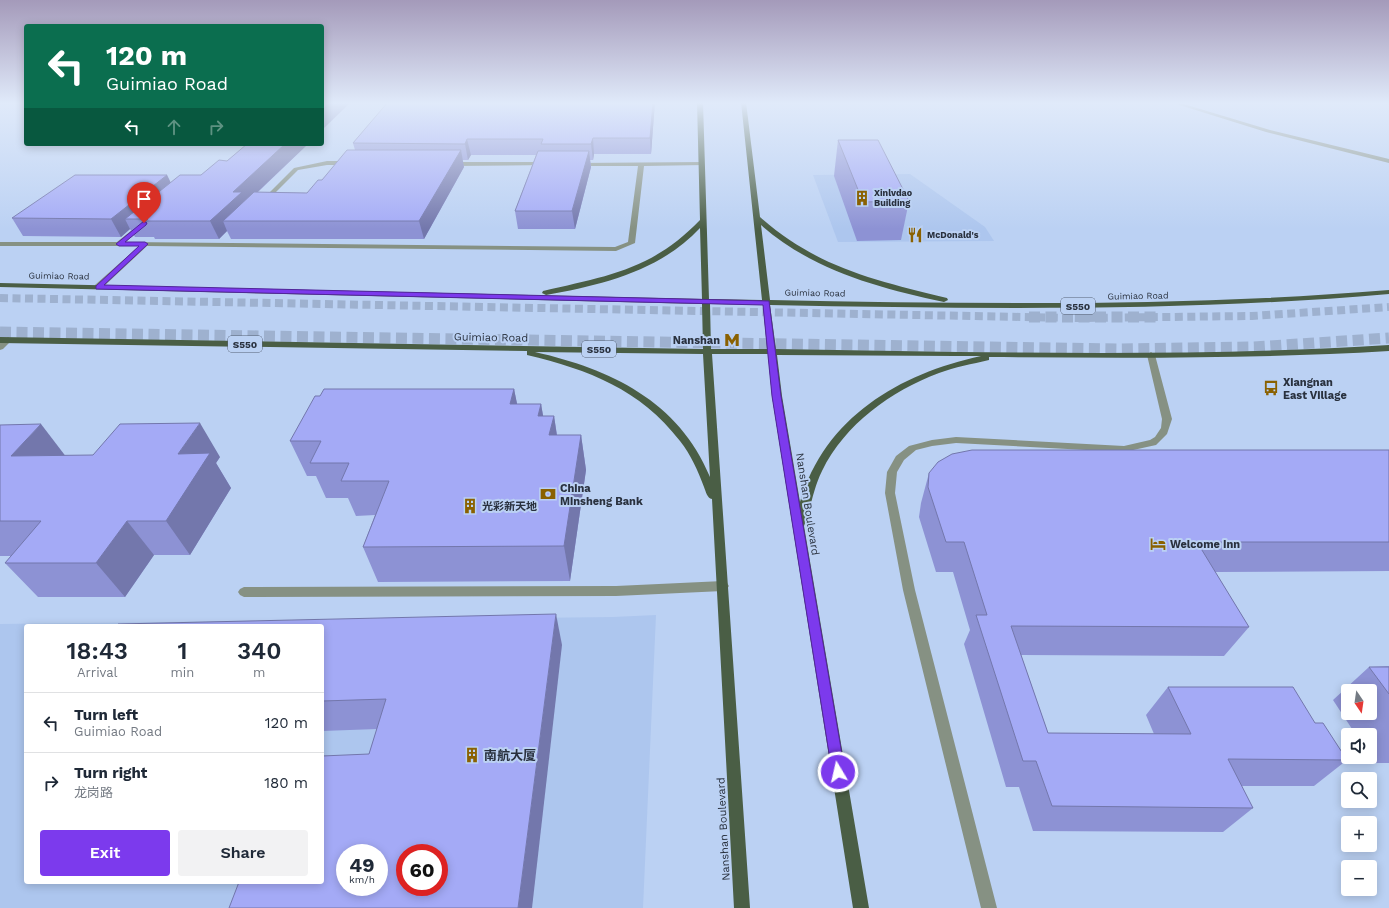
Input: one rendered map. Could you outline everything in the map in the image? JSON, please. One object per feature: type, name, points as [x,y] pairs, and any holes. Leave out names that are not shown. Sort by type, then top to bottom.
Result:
[{"type":"main road","name":"Nanshan Boulevard","points":[[701,144],[707,350],[720,530],[742,908]]},
{"type":"main road","name":"Nanshan Boulevard","points":[[748,144],[777,396],[860,908]]},
{"type":"main road","points":[[756,217],[786,242],[816,260],[838,270],[875,284],[917,295],[978,305]]},
{"type":"main road","points":[[521,296],[573,288],[619,275],[639,267],[658,258],[686,239],[704,220]]},
{"type":"main road","name":"Guimiao Road","points":[[0,285],[521,296],[705,302],[1100,306],[1241,303],[1389,292]]},
{"type":"main road","name":"Guimiao Road","points":[[4,340],[772,352],[1151,355],[1241,354],[1389,348]]},
{"type":"main road","points":[[490,348],[518,351],[572,363],[621,384],[643,398],[680,432],[694,453],[707,476],[715,501],[720,530]]},
{"type":"main road","points":[[798,529],[806,498],[817,470],[832,445],[850,424],[872,405],[895,390],[921,377],[949,367],[1010,354]]},
{"type":"street","points":[[1322,144],[1389,161]]},
{"type":"street","points":[[258,207],[296,169],[327,163],[358,163]]},
{"type":"street","points":[[445,164],[555,164]]},
{"type":"street","points":[[571,164],[702,164]]},
{"type":"street","points":[[0,244],[145,244],[222,242],[616,249],[631,243],[642,165]]},
{"type":"street","points":[[119,244],[150,218]]},
{"type":"street","points":[[98,287],[145,244]]},
{"type":"street","points":[[0,347],[4,340]]},
{"type":"street","points":[[989,908],[909,590],[890,493],[892,472],[900,458],[913,448],[932,443],[970,441],[1124,449],[1144,446],[1159,440],[1166,430],[1167,419],[1151,355]]},
{"type":"street","points":[[244,592],[616,591],[723,586]]},
{"type":"shaded area","points":[[910,174],[985,227],[994,241],[838,242],[813,175]]},
{"type":"shaded area","points":[[656,615],[643,908],[0,908],[0,624],[613,617]]},
{"type":"building","points":[[840,144],[880,144],[909,201],[863,202]]},
{"type":"building","points":[[245,146],[283,146],[233,192],[242,192],[210,221],[146,221],[148,219],[125,219],[180,175],[201,175],[219,160],[227,161]]},
{"type":"building","points":[[347,150],[461,150],[419,221],[223,221],[254,192],[307,193],[318,180],[322,180]]},
{"type":"building","points":[[538,151],[589,151],[572,211],[515,211]]},
{"type":"building","points":[[75,175],[167,175],[111,219],[12,218]]},
{"type":"building","name":"光彩新天地","points":[[324,389],[514,389],[510,404],[541,404],[538,416],[554,416],[549,435],[581,435],[564,546],[363,547],[389,481],[341,481],[349,463],[310,463],[321,441],[290,441],[315,396],[320,396]]},
{"type":"building","points":[[200,423],[178,454],[210,453],[166,521],[127,521],[96,563],[5,563],[41,521],[0,521],[0,425],[41,424],[11,456],[93,455],[120,424]]},
{"type":"building","points":[[972,450],[1389,450],[1389,542],[1197,542],[1249,627],[1011,626],[1048,733],[1191,734],[1168,687],[1293,687],[1315,723],[1323,723],[1341,751],[1341,760],[1228,759],[1253,808],[1052,806],[1036,761],[1023,761],[976,615],[987,615],[964,542],[946,542],[928,487],[929,473],[938,462],[952,454]]},
{"type":"building","name":"南航大厦","points":[[556,614],[518,908],[229,908],[238,884],[324,884],[324,756],[369,754],[386,699],[324,701],[324,624],[118,624]]},
{"type":"building","points":[[1369,667],[1389,667],[1389,694]]},
{"type":"tunnel","points":[[0,298],[1078,318],[1252,316],[1389,307]]},
{"type":"tunnel","points":[[1029,317],[1157,317]]},
{"type":"tunnel","points":[[0,332],[1117,349],[1254,347],[1389,338]]},
{"type":"place","name":"Xinlvdao Building","points":[[862,198]]},
{"type":"place","name":"McDonald's","points":[[915,235]]},
{"type":"place","name":"Nanshan","points":[[732,340]]},
{"type":"place","name":"Xiangnan East Village","points":[[1271,388]]},
{"type":"place","name":"China Minsheng Bank","points":[[548,494]]},
{"type":"place","name":"光彩新天地","points":[[470,506]]},
{"type":"place","name":"Welcome Inn","points":[[1158,544]]},
{"type":"place","name":"南航大厦","points":[[472,755]]},
{"type":"route","points":[[144,223],[119,244],[145,244],[98,287],[766,303],[777,396],[838,772]]}]
